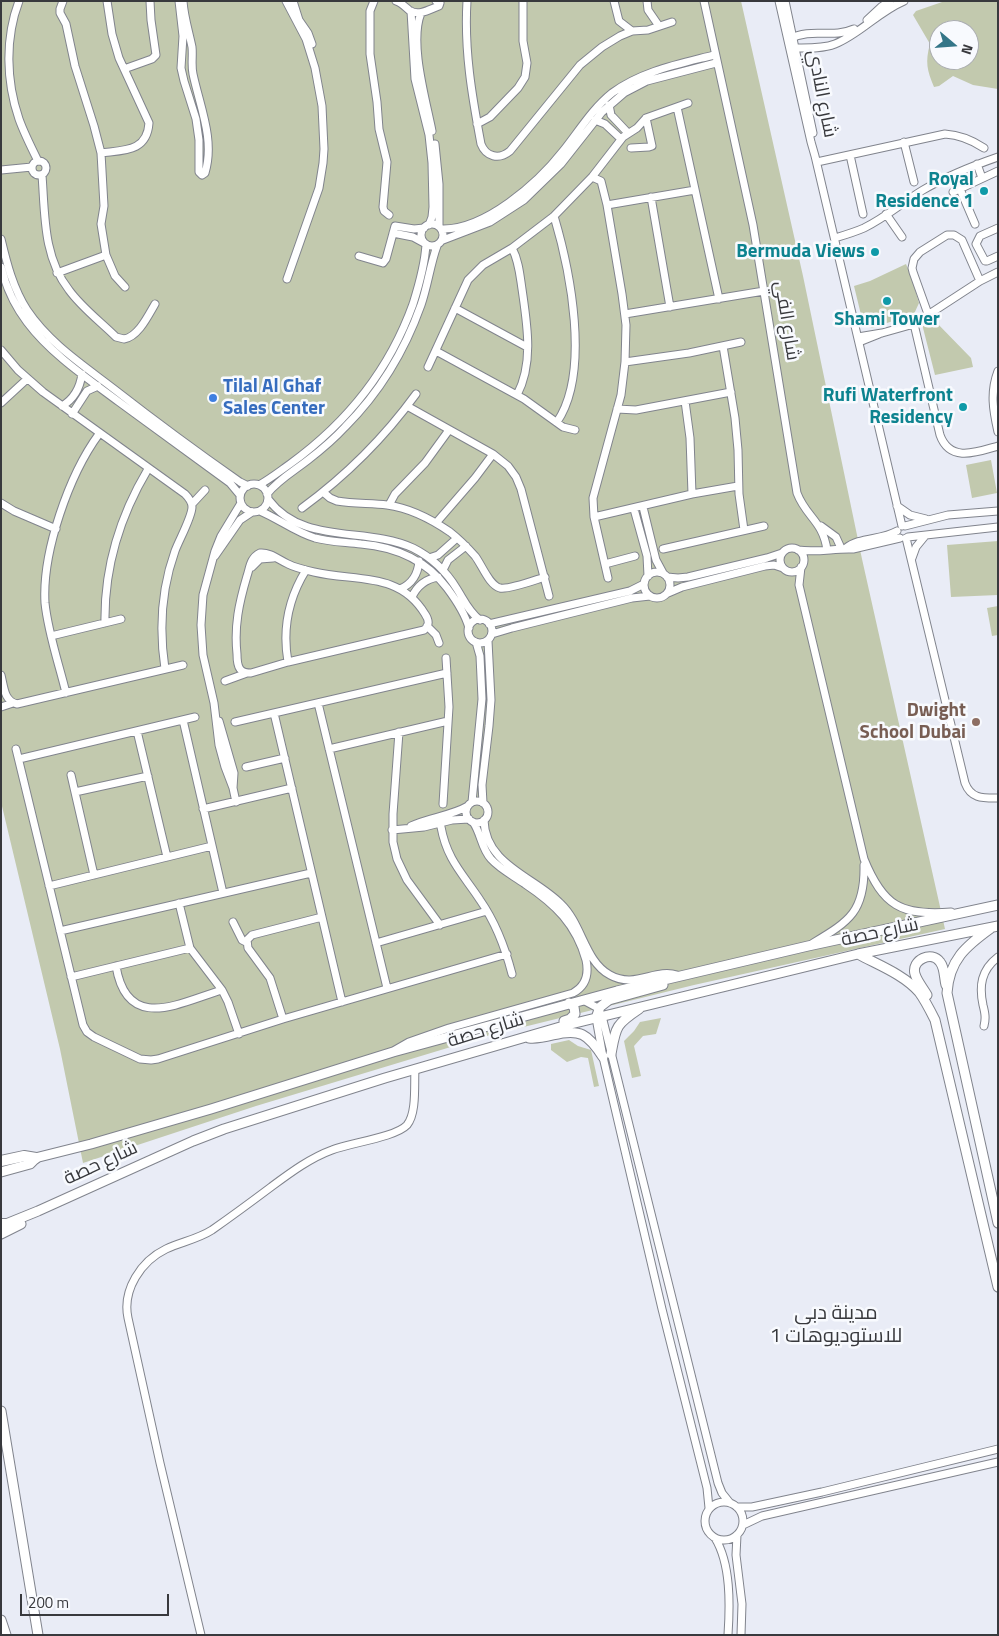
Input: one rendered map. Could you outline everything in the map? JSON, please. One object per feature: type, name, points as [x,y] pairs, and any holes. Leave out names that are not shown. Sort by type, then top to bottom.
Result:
[{"type":"highway","points":[[1,1161],[24,1156],[36,1158]]},
{"type":"main road","name":"شارع حصة","points":[[1,1166],[91,1144],[393,1052],[569,1003],[677,975],[998,905]]},
{"type":"main road","name":"شارع حصة","points":[[3,1224],[38,1211],[192,1141],[321,1098],[524,1036],[599,1015],[858,954],[995,926]]},
{"type":"main road","points":[[947,993],[950,973],[960,955],[969,945],[995,926]]},
{"type":"main road","points":[[858,954],[909,982],[922,997],[935,1020]]},
{"type":"main road","points":[[998,1223],[941,963],[934,957],[925,957],[915,966],[915,975],[930,1000],[998,1287]]},
{"type":"main road","points":[[599,1015],[604,1003],[609,1000],[685,979],[708,968]]},
{"type":"main road","points":[[542,1031],[548,1026],[574,1017],[575,1010],[569,1003]]},
{"type":"main road","points":[[524,1036],[538,1039],[566,1032],[579,1033],[607,1056],[619,1024],[643,1006]]},
{"type":"main road","points":[[1,1172],[30,1164],[36,1158]]},
{"type":"main road","points":[[1,1234],[28,1220],[38,1211]]},
{"type":"main road","points":[[1,1411],[38,1635]]},
{"type":"main road","points":[[1,1620],[6,1635]]},
{"type":"street","points":[[20,1],[13,20],[10,39],[10,81],[20,120],[38,161],[42,162],[46,167],[45,172],[42,174],[48,245],[57,273],[75,298],[116,337],[121,339],[133,336],[148,316],[154,304]]},
{"type":"street","points":[[64,1],[60,13],[66,24],[75,66],[101,153],[104,203],[101,227],[106,255],[115,276],[126,287]]},
{"type":"street","points":[[101,153],[134,148],[148,134],[149,123],[118,58],[107,1]]},
{"type":"street","points":[[124,69],[152,60],[156,55],[150,1]]},
{"type":"street","points":[[179,1],[183,36],[181,68],[196,120],[199,140],[198,172],[202,175],[205,173],[208,158],[207,132],[193,75],[192,51],[183,1]]},
{"type":"street","points":[[286,1],[304,31]]},
{"type":"street","points":[[287,279],[315,200],[323,163],[324,134],[322,106],[312,56],[293,1]]},
{"type":"street","points":[[374,1],[370,11],[370,54],[378,102],[379,129],[387,162],[383,207],[389,215]]},
{"type":"street","points":[[396,1],[411,11],[421,13],[439,6],[440,2]]},
{"type":"street","points":[[467,1],[467,62],[477,124],[484,150],[492,156],[498,157],[510,152],[586,60],[611,41],[632,31],[645,31],[672,22]]},
{"type":"street","points":[[477,124],[490,117],[518,88],[525,77],[527,64],[522,28],[523,1]]},
{"type":"street","points":[[614,1],[619,21],[632,31]]},
{"type":"street","points":[[647,1],[648,10],[659,26]]},
{"type":"street","name":"شارع الفي","points":[[704,1],[714,55],[753,225],[797,494],[803,506],[818,524]]},
{"type":"street","name":"شارع النادي","points":[[779,1],[791,38]]},
{"type":"street","name":"شارع النادي","points":[[785,1],[793,48],[813,130],[816,159],[903,533],[964,783],[969,791],[976,796],[998,798]]},
{"type":"street","points":[[791,38],[805,33],[836,34],[850,30],[866,21],[890,1]]},
{"type":"street","points":[[793,48],[819,47],[834,44],[860,30],[890,8],[904,1]]},
{"type":"street","points":[[240,495],[244,488],[259,485],[308,451],[327,435],[349,412],[375,378],[400,334],[410,310],[425,257],[425,244],[421,235],[432,217],[433,207],[429,135],[415,79],[411,11]]},
{"type":"street","points":[[421,13],[418,32],[419,62],[436,156],[440,228]]},
{"type":"street","points":[[440,228],[457,228],[481,219],[497,211],[520,194],[542,175],[562,153],[596,108],[619,88],[657,70],[714,55]]},
{"type":"street","points":[[394,229],[432,247],[490,222],[524,200],[565,159],[609,105],[624,93],[647,81],[716,63]]},
{"type":"street","points":[[428,367],[465,284],[474,272],[483,264],[512,248],[554,216],[592,177],[621,139],[637,128],[646,118],[688,103]]},
{"type":"street","points":[[609,105],[611,115],[628,133]]},
{"type":"street","points":[[676,107],[719,299]]},
{"type":"street","points":[[631,148],[649,148],[652,146],[646,118]]},
{"type":"street","points":[[595,120],[605,124],[621,139]]},
{"type":"street","points":[[816,159],[850,155],[904,142],[953,135],[968,138],[984,148]]},
{"type":"street","points":[[904,142],[914,182]]},
{"type":"street","points":[[850,155],[863,214]]},
{"type":"street","points":[[835,238],[864,228],[939,181],[998,157]]},
{"type":"street","points":[[38,161],[34,162],[32,167],[35,174],[42,174]]},
{"type":"street","points":[[977,164],[982,178]]},
{"type":"street","points":[[1,170],[32,167]]},
{"type":"street","points":[[975,224],[957,190],[998,171]]},
{"type":"street","points":[[592,177],[601,181],[607,205],[625,314],[625,362],[617,409],[594,492],[593,506],[608,578]]},
{"type":"street","points":[[607,205],[695,190]]},
{"type":"street","points":[[651,197],[670,307]]},
{"type":"street","points":[[886,214],[902,236]]},
{"type":"street","points":[[554,216],[574,306],[576,333],[571,386],[564,412],[557,422]]},
{"type":"street","points":[[213,558],[240,520],[252,512],[264,508],[267,496],[278,482],[338,435],[380,385],[397,358],[416,318],[444,235],[440,228],[434,224],[414,229],[394,229]]},
{"type":"street","points":[[998,228],[980,236],[976,244],[985,261],[998,256]]},
{"type":"street","points":[[359,256],[381,263],[384,262],[394,229]]},
{"type":"street","points":[[928,314],[912,268],[914,259],[920,252],[948,236],[957,236],[962,240],[980,281]]},
{"type":"street","points":[[1,239],[11,277],[20,298],[33,318],[51,338],[69,355],[156,421],[248,486]]},
{"type":"street","points":[[512,248],[519,270],[526,312],[526,372],[517,395]]},
{"type":"street","points":[[57,273],[106,255]]},
{"type":"street","points":[[1,267],[11,297],[27,322],[47,344],[82,374],[230,483],[240,495],[241,503],[245,509],[252,512]]},
{"type":"street","points":[[859,340],[914,324],[980,281],[998,272]]},
{"type":"street","points":[[625,314],[764,292]]},
{"type":"street","points":[[455,308],[527,347]]},
{"type":"street","points":[[914,324],[940,435],[944,444],[952,451],[962,454],[998,446]]},
{"type":"street","points":[[625,362],[689,353],[741,342]]},
{"type":"street","points":[[723,346],[737,434],[738,486],[744,530]]},
{"type":"street","points":[[1,350],[27,379],[99,434],[188,496],[192,504],[191,513],[174,554],[165,588],[161,622],[165,669]]},
{"type":"street","points":[[436,351],[517,395],[563,427],[575,430]]},
{"type":"street","points":[[998,371],[992,396],[992,406],[998,432]]},
{"type":"street","points":[[62,406],[74,394],[81,382],[82,374]]},
{"type":"street","points":[[1,402],[27,379]]},
{"type":"street","points":[[72,414],[90,389],[98,386]]},
{"type":"street","points":[[617,409],[636,410],[731,392]]},
{"type":"street","points":[[74,394],[81,400]]},
{"type":"street","points":[[302,508],[347,473],[374,447],[416,394]]},
{"type":"street","points":[[685,401],[691,456],[692,494]]},
{"type":"street","points":[[407,406],[493,454],[508,466],[519,483],[549,596]]},
{"type":"street","points":[[389,505],[395,494],[425,463],[449,430]]},
{"type":"street","points":[[66,693],[46,613],[45,592],[48,563],[56,528],[78,470],[91,444],[99,434]]},
{"type":"street","points":[[436,523],[493,454]]},
{"type":"street","points":[[105,623],[106,586],[114,550],[132,498],[148,468]]},
{"type":"street","points":[[259,485],[280,512],[310,528],[328,533],[390,540],[414,549],[429,558],[443,570],[471,611],[480,620],[490,624],[622,593],[644,584]]},
{"type":"street","points":[[594,517],[692,494],[738,486]]},
{"type":"street","points":[[192,504],[205,490]]},
{"type":"street","points":[[323,492],[330,498],[341,502],[389,505],[408,510],[436,523],[466,546],[487,573],[491,582],[496,586],[506,588],[544,577]]},
{"type":"street","points":[[236,802],[233,788],[234,782],[228,766],[203,655],[201,625],[203,594],[208,571],[221,536],[241,503]]},
{"type":"street","points":[[1,504],[56,528]]},
{"type":"street","points":[[897,506],[910,515],[929,519]]},
{"type":"street","points":[[643,507],[656,560],[670,584],[668,593]]},
{"type":"street","points":[[634,509],[647,556],[648,576],[644,584],[645,591],[650,596]]},
{"type":"street","points":[[260,510],[292,528],[315,538],[333,542],[388,548],[419,561],[438,578],[463,611],[469,628],[470,638],[482,643],[512,628],[632,598],[650,596],[660,598],[682,587],[765,566],[794,572],[816,552]]},
{"type":"street","points":[[903,533],[929,519],[948,515],[998,511]]},
{"type":"street","points":[[818,524],[836,537],[843,548]]},
{"type":"street","points":[[818,524],[823,532],[826,550]]},
{"type":"street","points":[[664,549],[764,526]]},
{"type":"street","points":[[648,576],[658,572],[678,578],[688,577],[782,554],[791,548],[816,552],[843,548],[851,544],[886,535],[903,533],[926,536],[998,527]]},
{"type":"street","points":[[911,561],[916,547],[926,536]]},
{"type":"street","points":[[429,558],[443,551],[457,538]]},
{"type":"street","points":[[443,570],[450,558],[466,546]]},
{"type":"street","points":[[798,550],[802,554],[799,585],[864,859],[876,886],[888,899],[902,908],[923,913],[972,911]]},
{"type":"street","points":[[443,551],[450,558]]},
{"type":"street","points":[[782,554],[780,559],[799,585]]},
{"type":"street","points":[[605,564],[634,556]]},
{"type":"street","points":[[247,673],[240,670],[238,665],[235,634],[238,609],[249,571],[260,559],[276,559],[306,570],[329,575],[375,580],[400,589],[412,597],[426,615],[428,626],[439,642]]},
{"type":"street","points":[[400,589],[409,584],[416,574],[419,561]]},
{"type":"street","points":[[288,662],[285,636],[288,609],[295,589],[306,570]]},
{"type":"street","points":[[416,574],[424,582]]},
{"type":"street","points":[[412,597],[424,582],[438,578]]},
{"type":"street","points":[[409,584],[416,590]]},
{"type":"street","points":[[52,636],[121,619]]},
{"type":"street","points":[[469,628],[473,622],[480,620]]},
{"type":"street","points":[[490,624],[489,726],[482,785],[484,802],[488,811],[484,820],[486,836],[493,850],[509,866],[562,904],[576,924],[593,960],[603,971],[616,978],[627,980],[667,974],[677,975]]},
{"type":"street","points":[[225,681],[288,662],[424,630],[428,626]]},
{"type":"street","points":[[393,1052],[398,1047],[409,1042],[449,1028],[573,993],[583,985],[588,969],[576,935],[565,918],[553,904],[491,859],[466,812],[470,804],[482,699],[480,656],[476,642]]},
{"type":"street","points":[[443,804],[449,697],[446,658]]},
{"type":"street","points":[[1,707],[183,665]]},
{"type":"street","points":[[235,722],[447,673]]},
{"type":"street","points":[[1,675],[6,696],[12,703]]},
{"type":"street","points":[[318,703],[386,988]]},
{"type":"street","points":[[274,713],[342,1002]]},
{"type":"street","points":[[19,759],[195,717]]},
{"type":"street","points":[[183,720],[223,893]]},
{"type":"street","points":[[329,749],[448,721]]},
{"type":"street","points":[[137,730],[167,857]]},
{"type":"street","points":[[399,732],[392,842],[403,873],[440,925]]},
{"type":"street","points":[[16,749],[81,1021],[88,1032],[94,1037],[140,1059],[154,1060],[283,1019],[506,954]]},
{"type":"street","points":[[246,767],[285,758]]},
{"type":"street","points":[[71,775],[94,875]]},
{"type":"street","points":[[75,792],[148,776]]},
{"type":"street","points":[[203,809],[292,788]]},
{"type":"street","points":[[438,822],[476,801],[484,802]]},
{"type":"street","points":[[392,830],[452,820],[480,822],[484,820]]},
{"type":"street","points":[[438,822],[453,863],[487,911],[502,938],[512,974]]},
{"type":"street","points":[[49,886],[212,846]]},
{"type":"street","points":[[808,946],[842,925],[854,913],[864,890],[864,859]]},
{"type":"street","points":[[60,931],[312,873]]},
{"type":"street","points":[[179,903],[190,948],[222,990],[239,1034]]},
{"type":"street","points":[[376,943],[487,911]]},
{"type":"street","points":[[246,942],[252,935],[322,917]]},
{"type":"street","points":[[233,922],[242,940],[246,942],[248,948],[270,978],[283,1019]]},
{"type":"street","points":[[71,977],[190,948]]},
{"type":"street","points":[[984,1026],[986,1018],[981,984],[988,966],[998,957]]},
{"type":"street","points":[[116,966],[120,984],[125,994],[134,1003],[148,1008],[163,1008],[222,990]]},
{"type":"street","points":[[583,1000],[593,1005],[599,1015],[662,1309],[707,1488],[710,1508]]},
{"type":"street","points":[[607,1056],[621,1086],[718,1483],[722,1493],[730,1503],[737,1507],[742,1515],[743,1525]]},
{"type":"street","points":[[200,1635],[156,1449],[128,1318],[126,1301],[129,1290],[143,1267],[159,1253],[212,1230],[289,1174],[312,1160],[332,1149],[396,1132],[404,1128],[412,1114],[415,1069]]},
{"type":"street","points":[[737,1507],[770,1504],[998,1449]]},
{"type":"street","points":[[741,1635],[742,1604],[736,1555],[737,1535],[743,1525],[762,1516],[998,1462]]},
{"type":"street","points":[[730,1503],[722,1502],[710,1508],[705,1519],[705,1525],[711,1535],[716,1538],[726,1540],[737,1535]]},
{"type":"street","points":[[716,1538],[722,1551],[725,1565],[728,1590],[728,1635]]},
{"type":"green space","points":[[1,1],[741,1],[803,276],[862,559],[945,929],[694,985],[487,1036],[256,1106],[83,1163],[60,1049],[1,802]]},
{"type":"green space","points":[[945,1],[998,1],[998,89],[973,85],[953,76],[939,86],[934,87],[930,76],[928,66],[929,50],[929,70],[979,70],[979,20],[929,20],[929,42],[913,15],[916,11]]},
{"type":"green space","points":[[906,264],[919,303],[914,314],[872,328],[863,323],[854,286],[870,281]]},
{"type":"green space","points":[[934,320],[971,358],[973,367],[935,375],[922,324]]},
{"type":"green space","points":[[991,460],[997,493],[972,498],[966,465]]},
{"type":"green space","points":[[998,541],[998,595],[951,597],[947,545]]},
{"type":"green space","points":[[998,606],[998,635],[992,636],[987,608]]},
{"type":"green space","points":[[661,1018],[656,1034],[643,1036],[634,1046],[641,1076],[632,1078],[624,1041],[640,1022]]},
{"type":"green space","points":[[569,1040],[578,1046],[591,1050],[599,1086],[594,1087],[588,1058],[581,1057],[567,1062],[551,1050],[551,1044]]},
{"type":"place","name":"Royal Residence 1","points":[[984,191]]},
{"type":"place","name":"Bermuda Views","points":[[875,252]]},
{"type":"place","name":"Shami Tower","points":[[887,301]]},
{"type":"place","name":"Tilal Al Ghaf Sales Center","points":[[213,398]]},
{"type":"place","name":"Rufi Waterfront Residency","points":[[963,407]]},
{"type":"place","name":"Dwight School Dubai","points":[[976,722]]},
{"type":"district","name":"مدينة دبي للاستوديوهات 1","points":[[836,1326]]}]
